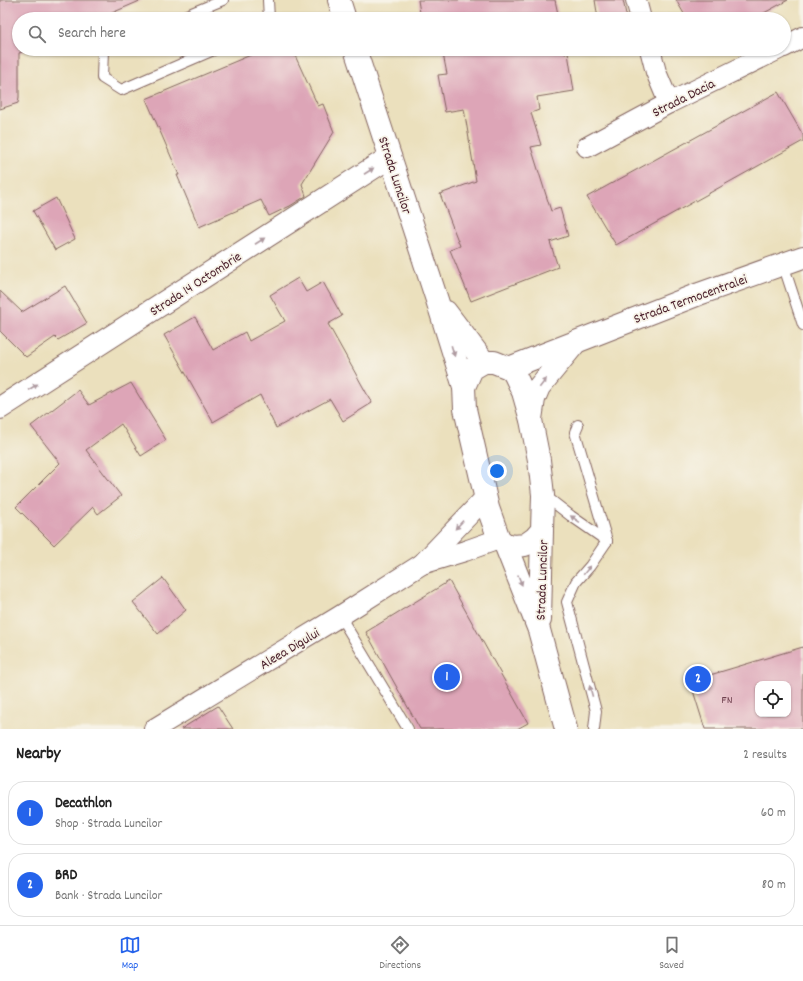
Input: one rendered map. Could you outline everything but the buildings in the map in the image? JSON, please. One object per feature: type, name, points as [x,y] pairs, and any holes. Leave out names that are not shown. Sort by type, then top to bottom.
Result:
[{"type":"main road","points":[[339,0],[343,12]]},
{"type":"main road","name":"Strada Luncilor","points":[[357,56],[464,387],[465,409],[486,497],[502,542],[539,630],[566,729]]},
{"type":"main road","name":"Strada 14 Octombrie","points":[[0,408],[390,157]]},
{"type":"main road","name":"Strada Termocentralei","points":[[509,368],[699,294],[793,260]]},
{"type":"main road","name":"Strada Luncilor","points":[[437,300],[484,362]]},
{"type":"main road","name":"Strada Termocentralei","points":[[531,420],[534,399],[539,388],[577,341]]},
{"type":"main road","points":[[464,387],[472,369],[484,362],[494,362],[509,368],[514,373],[523,392],[531,420]]},
{"type":"main road","name":"Strada Luncilor","points":[[531,420],[539,460],[543,495],[539,630]]},
{"type":"main road","points":[[502,542],[514,546],[525,545],[536,538],[542,530]]},
{"type":"street","points":[[636,0],[639,12]]},
{"type":"street","points":[[791,43],[803,37]]},
{"type":"street","points":[[652,56],[656,72],[669,103]]},
{"type":"street","name":"Strada Dacia","points":[[587,147],[669,103],[765,56]]},
{"type":"street","name":"Aleea Digului","points":[[154,729],[340,616],[422,564],[486,497]]},
{"type":"street","name":"Aleea Digului","points":[[422,564],[502,542]]},
{"type":"lane","points":[[194,12],[223,0]]},
{"type":"lane","points":[[268,0],[269,12]]},
{"type":"lane","points":[[103,56],[102,78],[121,90],[200,56]]},
{"type":"lane","points":[[793,260],[803,325]]},
{"type":"lane","points":[[578,425],[575,432],[607,541]]},
{"type":"lane","points":[[543,495],[607,541]]},
{"type":"lane","points":[[594,729],[596,711],[567,602],[576,582],[590,566],[607,541]]},
{"type":"lane","points":[[340,616],[408,729]]},
{"type":"place","name":"Decathlon","points":[[447,677]]},
{"type":"place","name":"BRD","points":[[698,679]]}]
